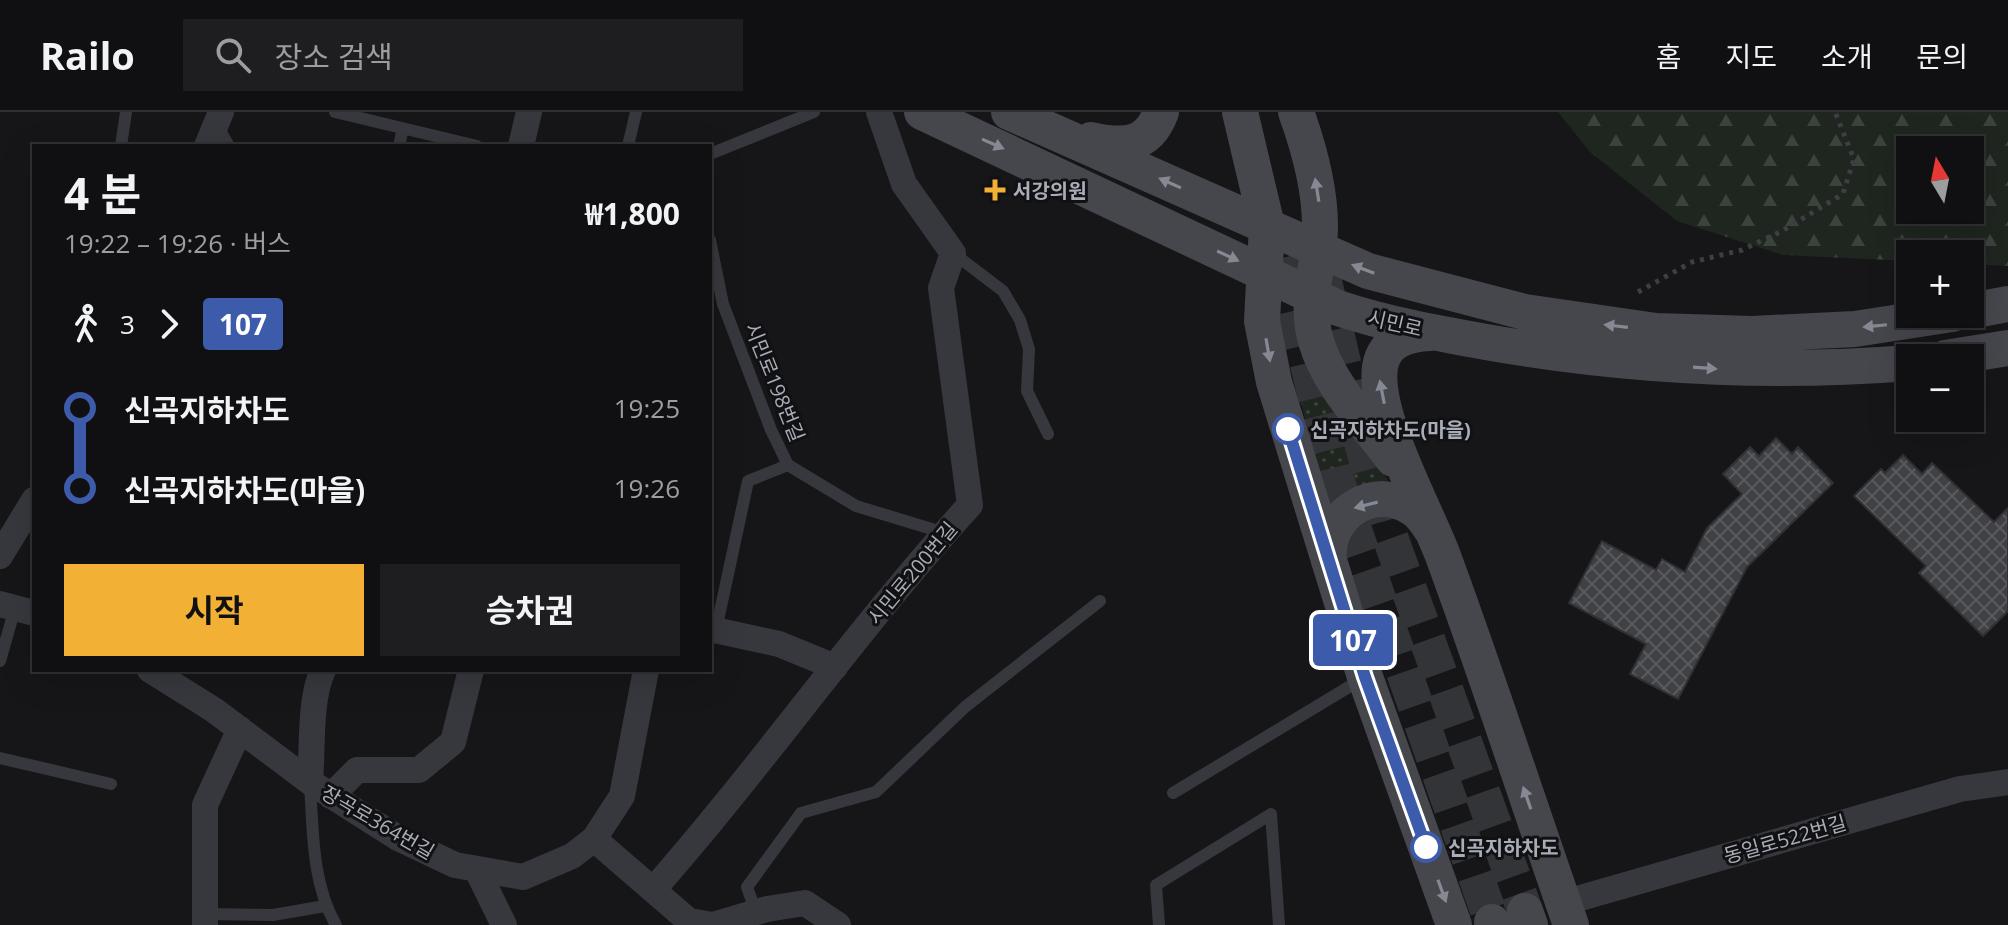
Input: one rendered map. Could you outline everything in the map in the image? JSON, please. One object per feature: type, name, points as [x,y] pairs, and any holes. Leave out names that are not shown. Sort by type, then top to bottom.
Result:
[{"type":"street","points":[[521,144],[529,112]]},
{"type":"street","points":[[879,112],[904,184],[953,253]]},
{"type":"street","name":"시민로","points":[[922,112],[1311,296],[1357,314],[1568,356],[1726,370],[1896,364]]},
{"type":"street","points":[[1021,118],[1078,137],[1125,145],[1144,139],[1161,112]]},
{"type":"street","points":[[1240,112],[1267,226],[1262,321],[1268,356],[1365,677],[1454,925]]},
{"type":"street","points":[[1296,112],[1316,186],[1320,229],[1311,296],[1315,339],[1326,365],[1415,492]]},
{"type":"street","name":"시민로","points":[[1021,118],[1384,277],[1525,312],[1656,331],[1804,333],[1896,324]]},
{"type":"street","name":"시민로200번길","points":[[653,890],[970,505],[941,288],[953,253]]},
{"type":"street","points":[[1984,308],[2008,304]]},
{"type":"street","points":[[1461,337],[1409,334],[1395,342],[1382,359],[1380,383],[1415,492],[1432,530],[1567,914]]},
{"type":"street","points":[[1984,352],[2008,348]]},
{"type":"street","points":[[1330,566],[1329,546],[1334,525],[1342,515],[1364,503],[1383,501],[1407,505],[1417,511],[1432,530]]},
{"type":"street","points":[[0,556],[32,503]]},
{"type":"street","points":[[713,630],[779,644],[835,667]]},
{"type":"street","name":"장곡로364번길","points":[[153,672],[240,729],[320,789],[398,838],[455,865],[523,877],[572,856],[594,839],[622,796],[646,672]]},
{"type":"street","points":[[322,672],[314,689],[320,789],[357,770],[419,770],[453,742],[470,672]]},
{"type":"street","points":[[205,919],[205,805],[240,729]]},
{"type":"street","name":"동일로522번길","points":[[1567,914],[1960,789],[2008,782]]},
{"type":"street","points":[[594,839],[689,921],[713,925],[756,912],[805,903],[838,925]]},
{"type":"street","points":[[477,870],[504,925]]},
{"type":"lane","points":[[121,144],[126,112]]},
{"type":"lane","points":[[335,112],[469,144]]},
{"type":"lane","points":[[628,144],[636,112]]},
{"type":"lane","points":[[712,153],[814,112]]},
{"type":"lane","points":[[399,144],[403,128]]},
{"type":"lane","name":"시민로198번길","points":[[712,250],[723,304],[771,430],[788,465],[856,506],[945,533]]},
{"type":"lane","points":[[953,253],[1003,291],[1020,320],[1029,349],[1027,391],[1048,434]]},
{"type":"lane","points":[[713,630],[748,481],[788,465]]},
{"type":"lane","points":[[756,912],[747,887],[801,813],[876,792],[965,707],[1100,601]]},
{"type":"lane","points":[[0,661],[16,608]]},
{"type":"lane","points":[[1173,793],[1365,677]]},
{"type":"lane","points":[[0,758],[111,784]]},
{"type":"lane","points":[[320,789],[314,846],[325,906],[336,925]]},
{"type":"lane","points":[[1159,925],[1156,885],[1271,814],[1279,925]]},
{"type":"lane","points":[[205,919],[273,915],[325,906]]},
{"type":"path","points":[[1638,292],[1692,262],[1742,250],[1782,231],[1843,194],[1854,159],[1835,112]]},
{"type":"green space","points":[[1558,112],[2008,112],[2008,266],[1984,265],[1984,240],[1896,240],[1896,260],[1783,255],[1677,221],[1590,152]]},
{"type":"green space","points":[[1308,370],[1390,483],[1331,504],[1326,501],[1295,379],[1302,371]]},
{"type":"building","points":[[1776,438],[1792,454],[1798,447],[1833,483],[1747,567],[1678,699],[1630,674],[1646,644],[1569,603],[1602,541],[1656,570],[1662,559],[1685,572],[1707,528],[1742,494],[1723,474],[1750,447],[1759,456]]},
{"type":"building","points":[[1903,455],[1922,474],[1932,463],[1994,522],[2008,508],[2008,611],[1983,636],[1919,573],[1926,566],[1854,496],[1881,469],[1885,473]]},
{"type":"tunnel","points":[[1282,258],[1336,479],[1492,922]]},
{"type":"tunnel","points":[[1323,277],[1361,439],[1385,523],[1525,911]]},
{"type":"bus line","name":"107","points":[[1288,429],[1365,677],[1426,847]]},
{"type":"place","name":"서강의원","points":[[995,190]]},
{"type":"place","name":"신곡지하차도(마을)","points":[[1288,429]]},
{"type":"place","name":"신곡지하차도","points":[[1426,847]]}]
